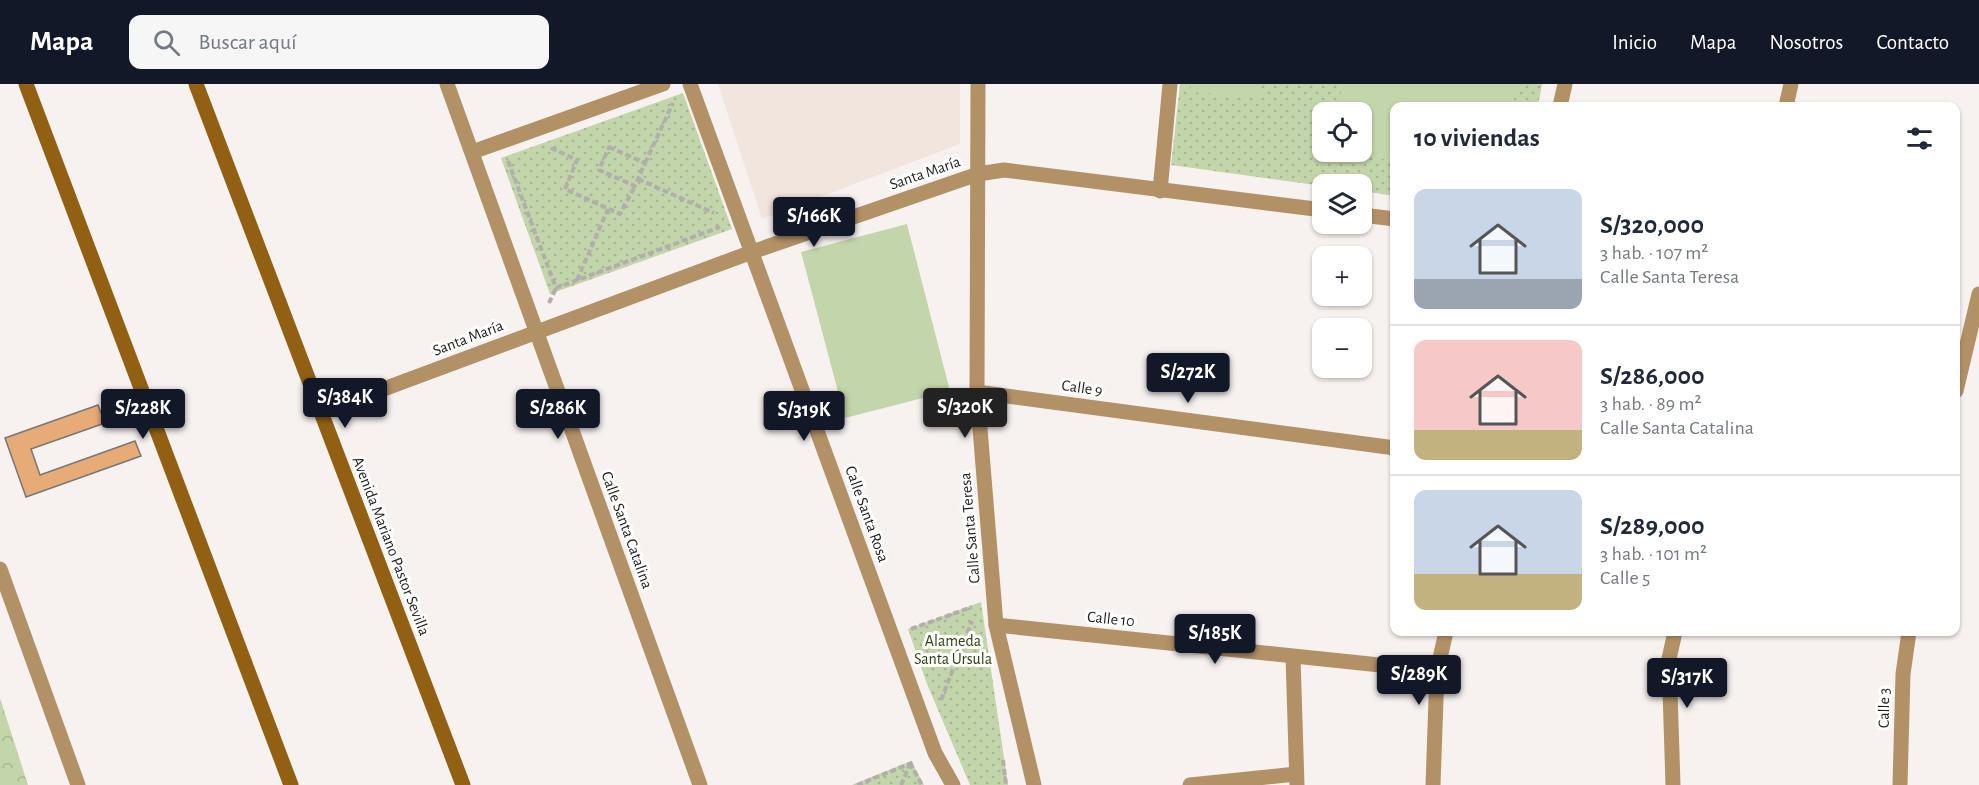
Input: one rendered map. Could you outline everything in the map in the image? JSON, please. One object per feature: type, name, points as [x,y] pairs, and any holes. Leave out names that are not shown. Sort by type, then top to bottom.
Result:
[{"type":"main road","points":[[26,84],[291,785]]},
{"type":"main road","name":"Avenida Mariano Pastor Sevilla","points":[[196,84],[463,785]]},
{"type":"street","name":"Calle Santa Catalina","points":[[447,84],[700,785]]},
{"type":"street","points":[[472,152],[663,84]]},
{"type":"street","name":"Calle Santa Rosa","points":[[690,84],[935,753],[953,785]]},
{"type":"street","name":"Calle Santa Teresa","points":[[978,84],[977,392],[996,625],[1034,785]]},
{"type":"street","points":[[1160,190],[1170,84]]},
{"type":"street","points":[[1561,102],[1564,84]]},
{"type":"street","points":[[1787,102],[1791,84]]},
{"type":"street","name":"Santa María","points":[[322,412],[752,252],[978,174],[1004,170],[1312,209]]},
{"type":"street","points":[[1372,216],[1390,218]]},
{"type":"street","points":[[1960,373],[1979,294]]},
{"type":"street","name":"Calle 9","points":[[977,392],[1390,447]]},
{"type":"street","points":[[0,569],[78,785]]},
{"type":"street","name":"Calle 10","points":[[996,625],[1437,672]]},
{"type":"street","points":[[1433,785],[1437,672],[1445,636]]},
{"type":"street","points":[[1672,785],[1669,659],[1674,636]]},
{"type":"street","name":"Calle 3","points":[[1900,785],[1903,674],[1908,636]]},
{"type":"street","points":[[1190,785],[1296,779],[1293,657]]},
{"type":"path","points":[[664,101],[676,97]]},
{"type":"path","points":[[676,97],[680,108]]},
{"type":"path","points":[[542,145],[577,160],[565,189],[620,214],[676,97]]},
{"type":"path","points":[[635,186],[599,170],[609,147],[645,163]]},
{"type":"path","points":[[507,157],[556,288],[723,227],[715,205]]},
{"type":"path","points":[[638,179],[719,216]]},
{"type":"path","points":[[577,280],[608,209]]},
{"type":"path","points":[[910,630],[978,605],[938,707],[934,696]]},
{"type":"path","points":[[857,785],[935,753]]},
{"type":"path","points":[[901,785],[910,763]]},
{"type":"path","points":[[910,763],[922,785]]},
{"type":"shaded area","points":[[718,84],[960,84],[960,144],[762,219]]},
{"type":"green space","points":[[1180,84],[1542,84],[1539,102],[1390,102],[1390,195],[1372,193],[1372,174],[1312,174],[1312,184],[1171,165]]},
{"type":"green space","points":[[1191,84],[1261,84],[1259,98],[1190,92]]},
{"type":"green space","points":[[1343,84],[1517,84],[1514,102],[1390,102],[1390,160],[1372,157],[1372,102],[1339,102]]},
{"type":"green space","points":[[683,93],[732,229],[550,294],[501,158]]},
{"type":"green space","points":[[907,224],[950,391],[845,418],[801,252]]},
{"type":"green space","name":"Alameda Santa Úrsula","points":[[981,602],[1008,785],[970,785],[927,684],[908,629]]},
{"type":"green space","points":[[0,698],[28,785],[0,785]]},
{"type":"green space","points":[[911,761],[924,785],[852,785]]},
{"type":"building","points":[[98,405],[105,423],[31,449],[40,475],[135,441],[141,456],[26,497],[5,438]]}]
